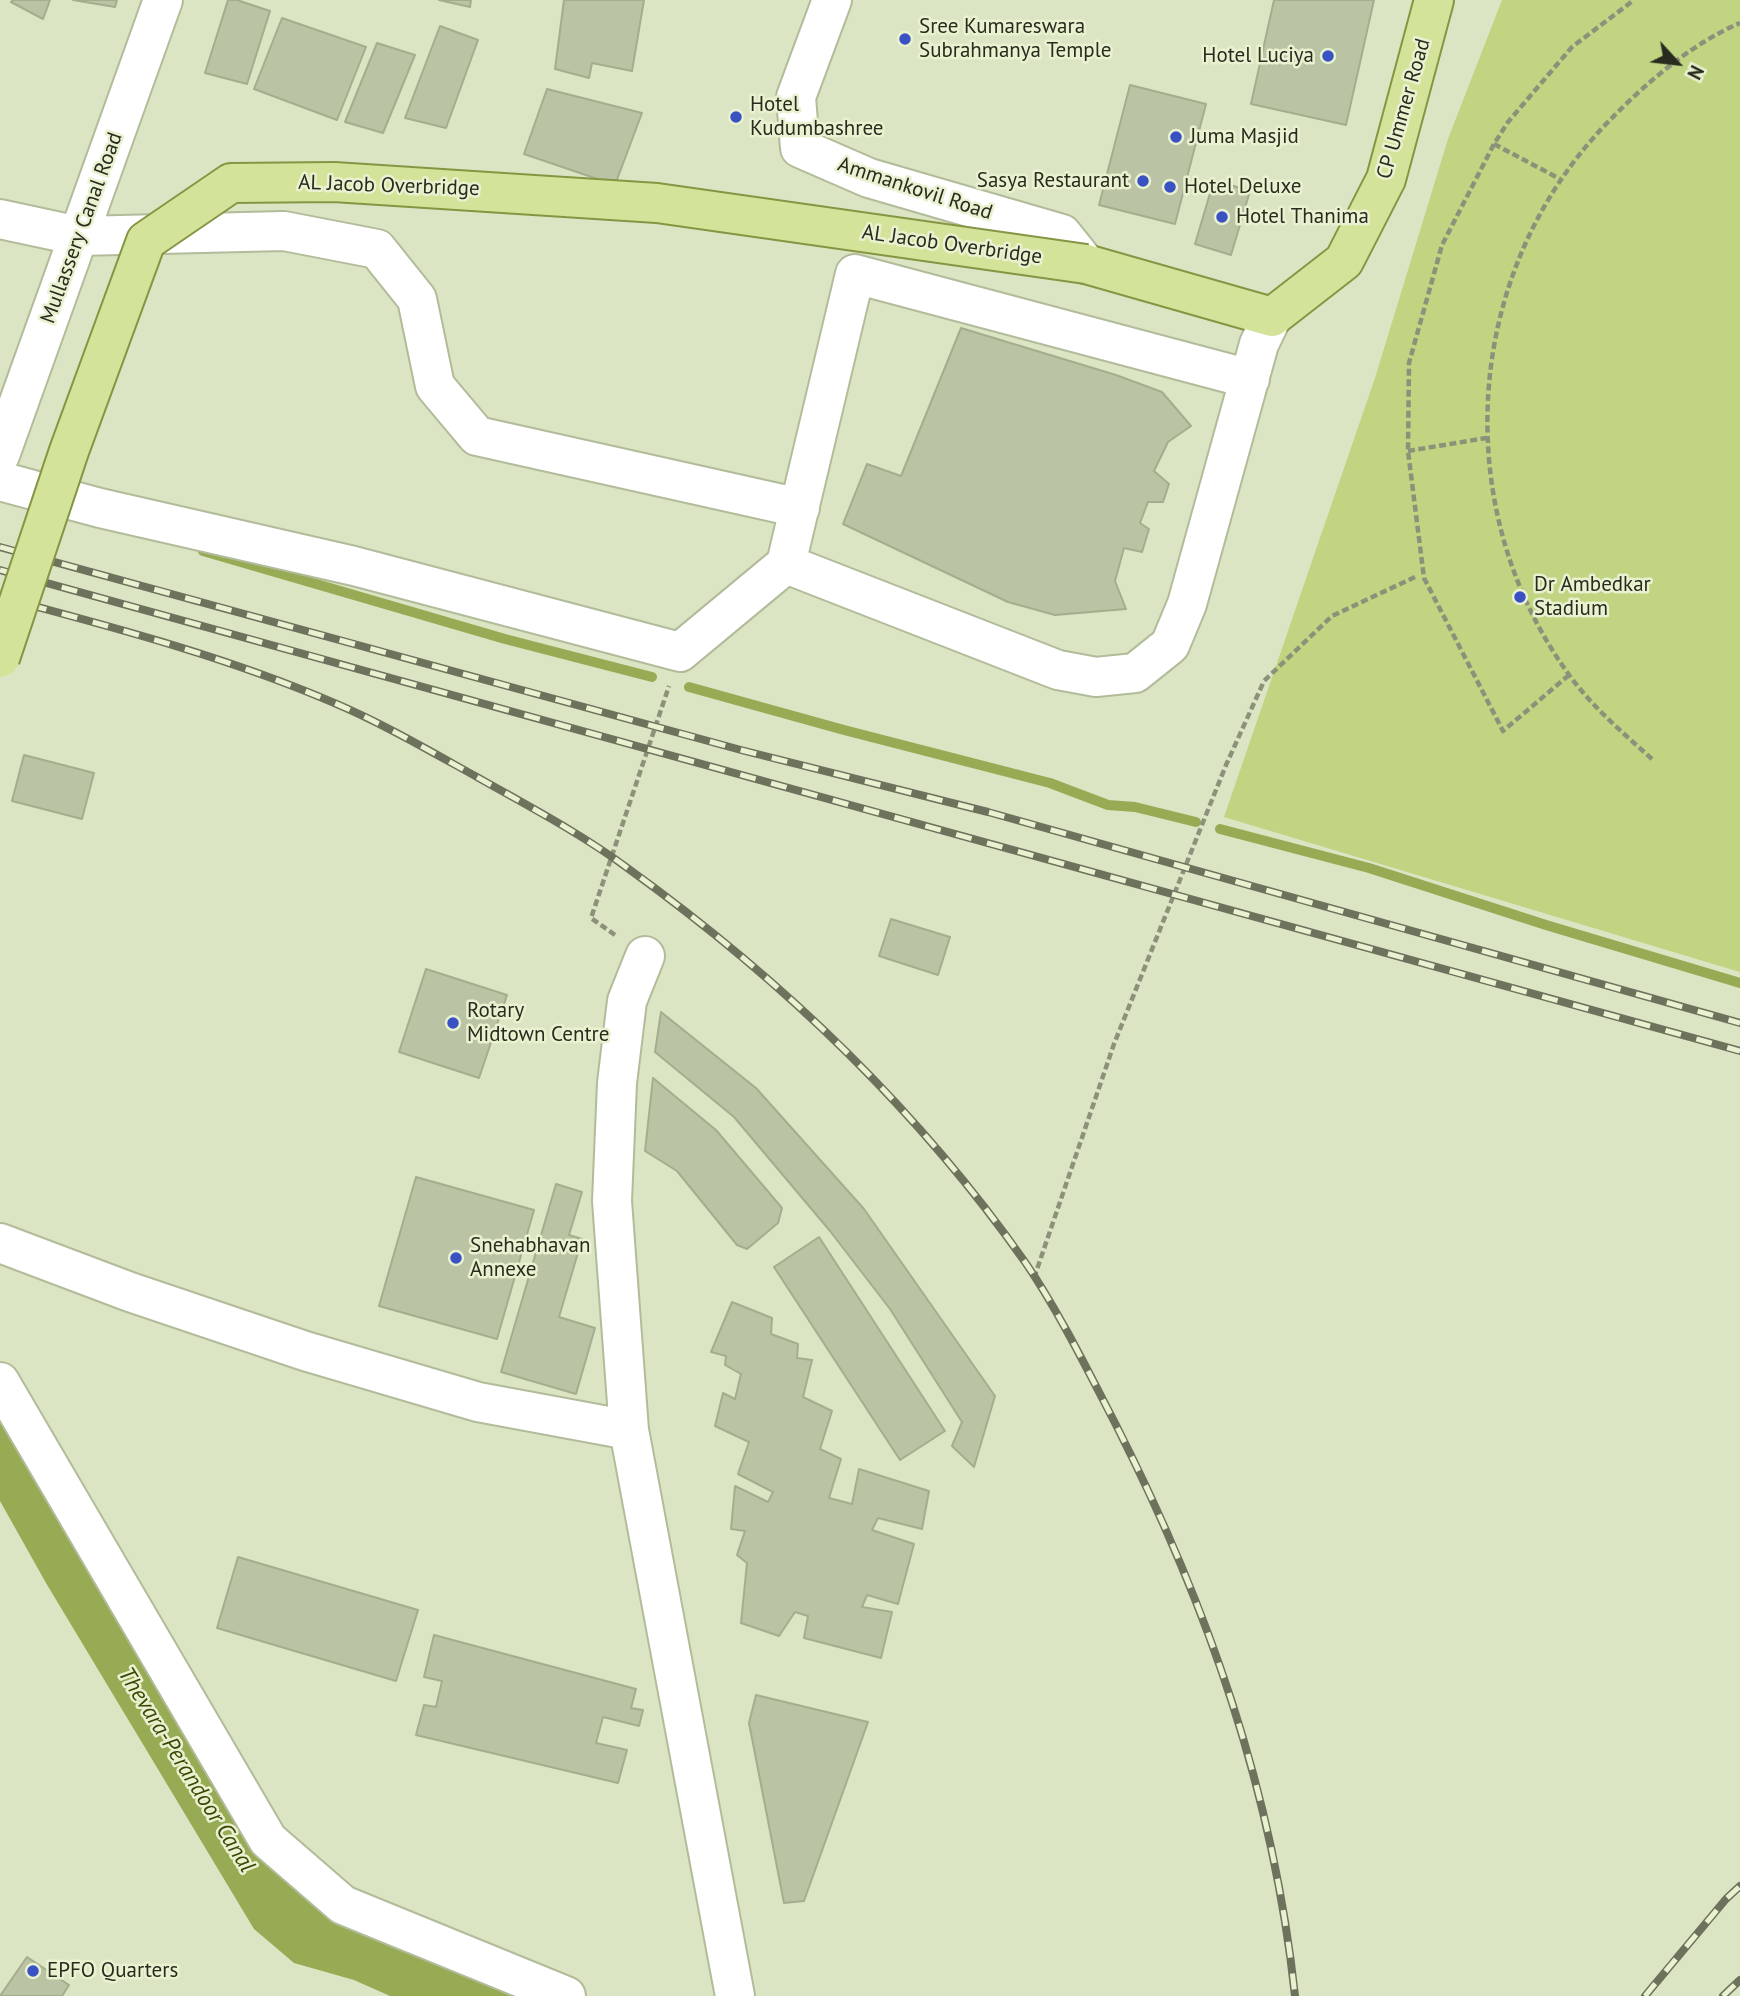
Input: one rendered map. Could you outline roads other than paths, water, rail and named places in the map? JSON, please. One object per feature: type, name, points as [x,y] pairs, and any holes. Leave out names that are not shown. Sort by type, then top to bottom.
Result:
[{"type":"main road","name":"CP Ummer Road","points":[[1272,317],[1344,261],[1387,179],[1434,0]]},
{"type":"main road","name":"AL Jacob Overbridge","points":[[0,657],[69,451],[146,241],[231,183],[334,182],[657,203],[1086,264]]},
{"type":"main road","points":[[1086,264],[1272,317]]},
{"type":"street","name":"Mullassery Canal Road","points":[[0,455],[163,0]]},
{"type":"street","name":"Ammankovil Road","points":[[832,0],[796,97],[800,148],[869,178],[1062,234],[1086,264]]},
{"type":"street","points":[[0,219],[79,236],[284,231],[377,249],[417,299],[435,386],[477,436],[800,508]]},
{"type":"street","points":[[0,481],[100,508],[354,566],[680,652],[786,564],[855,275],[1250,379]]},
{"type":"street","points":[[786,564],[1058,670],[1096,677],[1135,673],[1170,645],[1187,604],[1259,344],[1272,317]]},
{"type":"street","points":[[645,956],[627,1001],[617,1083],[612,1201],[629,1430],[735,1996]]},
{"type":"street","points":[[0,1243],[130,1292],[305,1351],[478,1402],[629,1430]]},
{"type":"street","points":[[0,1382],[268,1840],[343,1905],[566,1996]]},
{"type":"water","name":"Thevara-Perandoor Canal","points":[[0,1422],[81,1553],[334,1913],[514,1996],[390,1996],[354,1980],[294,1963],[254,1929],[46,1583],[0,1501]]},
{"type":"waterway","points":[[203,551],[505,639],[652,677]]},
{"type":"waterway","points":[[689,687],[1050,783],[1108,805],[1135,807],[1196,822]]},
{"type":"waterway","points":[[1220,829],[1369,868],[1740,983]]},
{"type":"railway","points":[[0,547],[741,750],[988,812],[1740,1023]]},
{"type":"railway","points":[[0,570],[1740,1051]]},
{"type":"railway","points":[[0,597],[250,670],[351,710],[424,747],[572,831],[683,909],[791,999],[891,1098],[983,1205],[1025,1262],[1061,1320],[1149,1492],[1207,1631],[1232,1701],[1253,1773],[1285,1920],[1295,1996]]},
{"type":"railway","points":[[1645,1996],[1740,1886]]},
{"type":"railway","points":[[1723,1996],[1740,1980]]},
{"type":"place","name":"Sree Kumareswara Subrahmanya Temple","points":[[905,39]]},
{"type":"place","name":"Hotel Luciya","points":[[1328,56]]},
{"type":"place","name":"Hotel Kudumbashree","points":[[736,117]]},
{"type":"place","name":"Juma Masjid","points":[[1176,137]]},
{"type":"place","name":"Sasya Restaurant","points":[[1143,181]]},
{"type":"place","name":"Hotel Deluxe","points":[[1170,187]]},
{"type":"place","name":"Hotel Thanima","points":[[1222,217]]},
{"type":"place","name":"Dr Ambedkar Stadium","points":[[1520,597]]},
{"type":"place","name":"Rotary Midtown Centre","points":[[453,1023]]},
{"type":"place","name":"Snehabhavan Annexe","points":[[456,1258]]},
{"type":"place","name":"EPFO Quarters","points":[[33,1971]]}]
